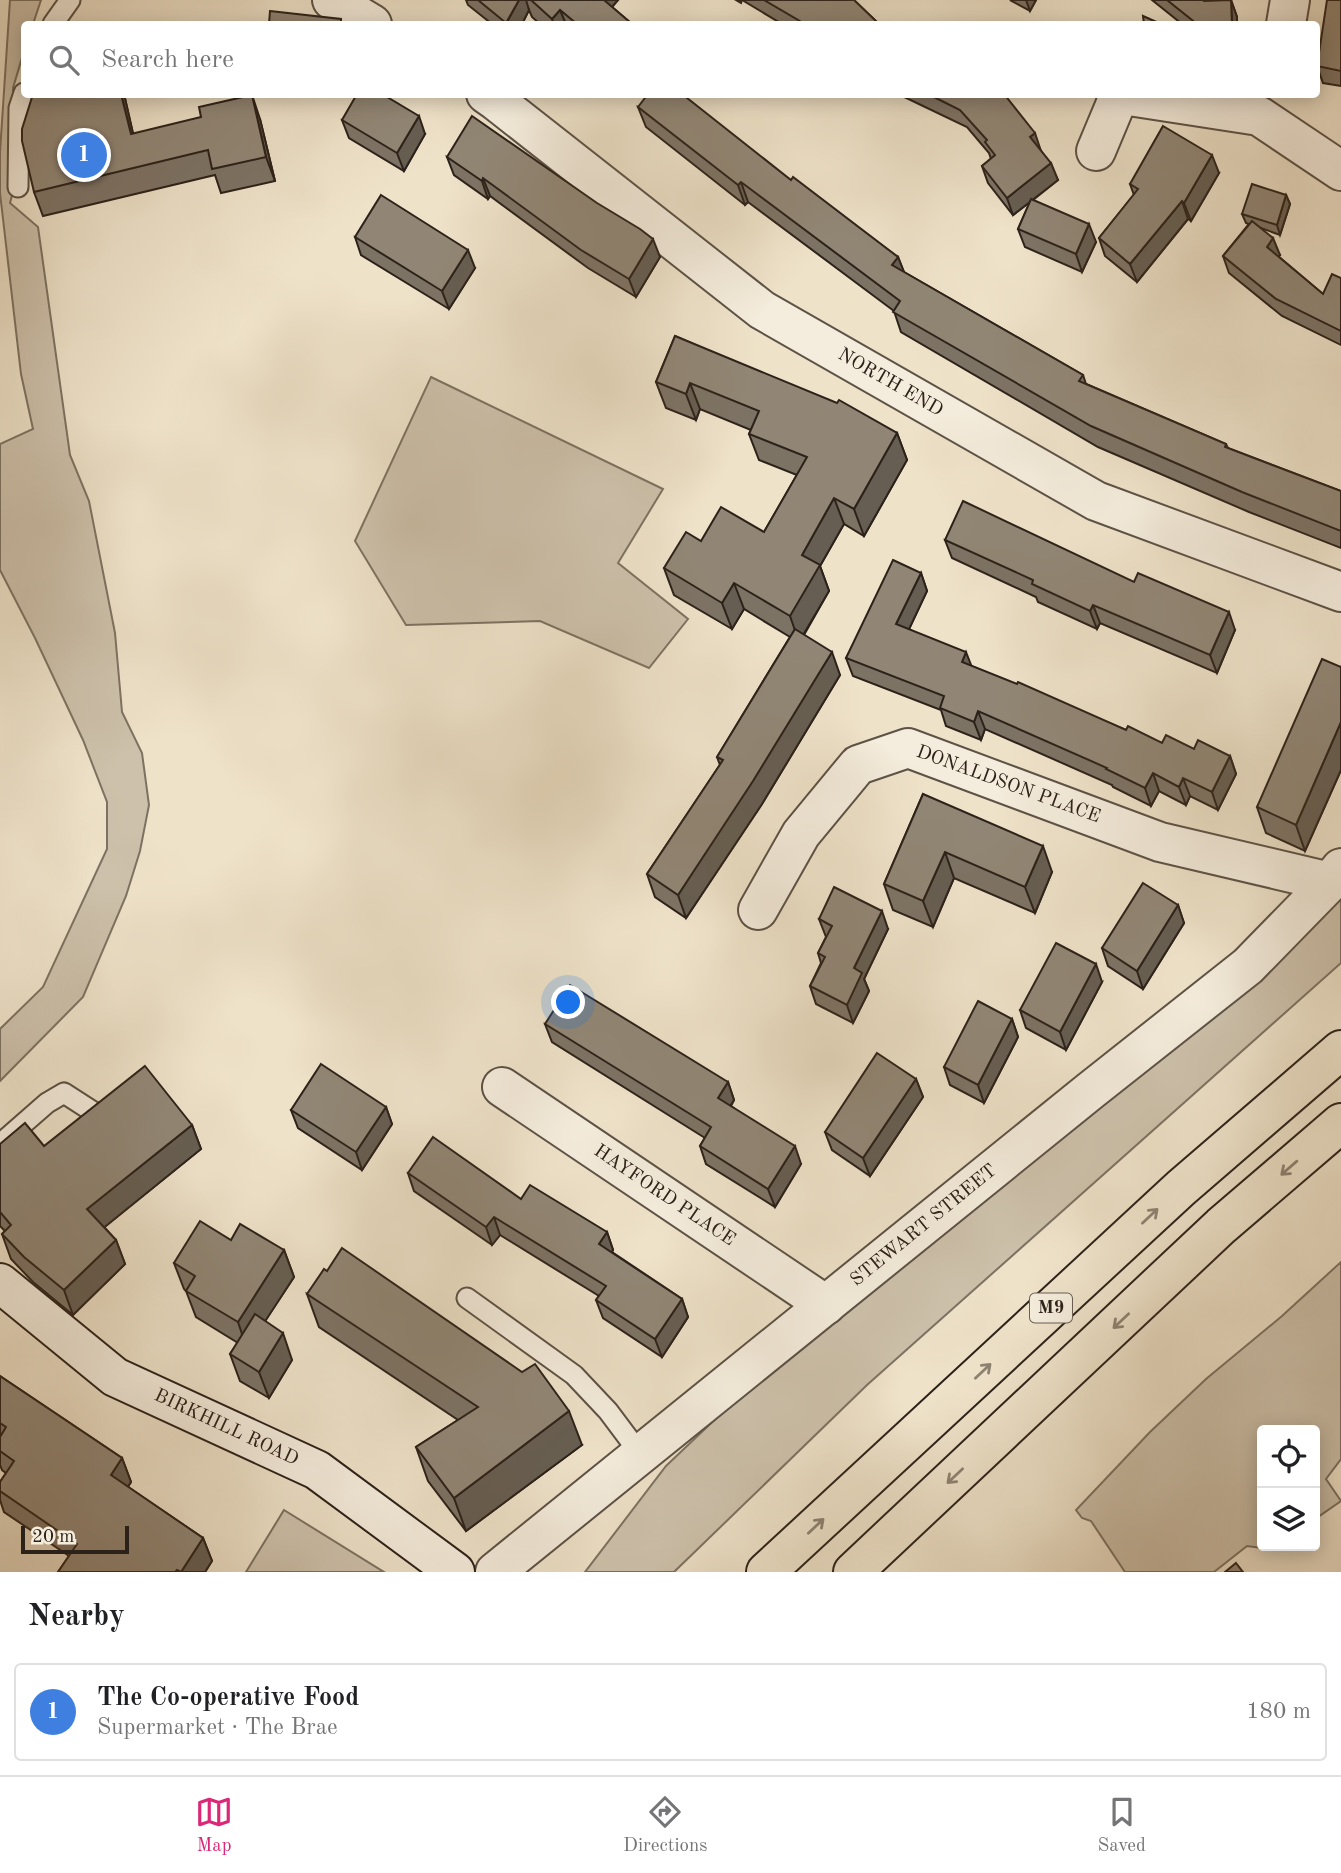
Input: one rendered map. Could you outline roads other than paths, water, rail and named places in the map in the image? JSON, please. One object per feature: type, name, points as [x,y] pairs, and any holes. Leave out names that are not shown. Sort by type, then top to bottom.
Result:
[{"type":"highway","name":"M9","points":[[766,1572],[1181,1188],[1341,1050]]},
{"type":"highway","points":[[853,1572],[1221,1226],[1341,1124]]},
{"type":"street","points":[[1286,21],[1290,0]]},
{"type":"street","name":"NORTH END","points":[[491,98],[762,310],[1096,501],[1341,592]]},
{"type":"street","points":[[1096,152],[1116,98]]},
{"type":"street","points":[[1160,98],[1262,105],[1341,171]]},
{"type":"street","name":"DONALDSON PLACE","points":[[758,910],[801,834],[858,765],[908,748],[1160,842],[1335,875]]},
{"type":"street","name":"STEWART STREET","points":[[495,1572],[1248,966],[1335,875]]},
{"type":"street","name":"HAYFORD PLACE","points":[[502,1087],[826,1305]]},
{"type":"street","name":"BIRKHILL ROAD","points":[[0,1283],[115,1377],[317,1470],[455,1572]]},
{"type":"lane","points":[[55,21],[70,0]]},
{"type":"lane","points":[[18,187],[19,108],[22,98]]},
{"type":"lane","points":[[0,1144],[47,1103],[64,1093],[95,1113]]},
{"type":"lane","points":[[467,1298],[574,1375],[608,1411],[641,1455]]},
{"type":"place","name":"The Co-operative Food","points":[[84,155]]}]
